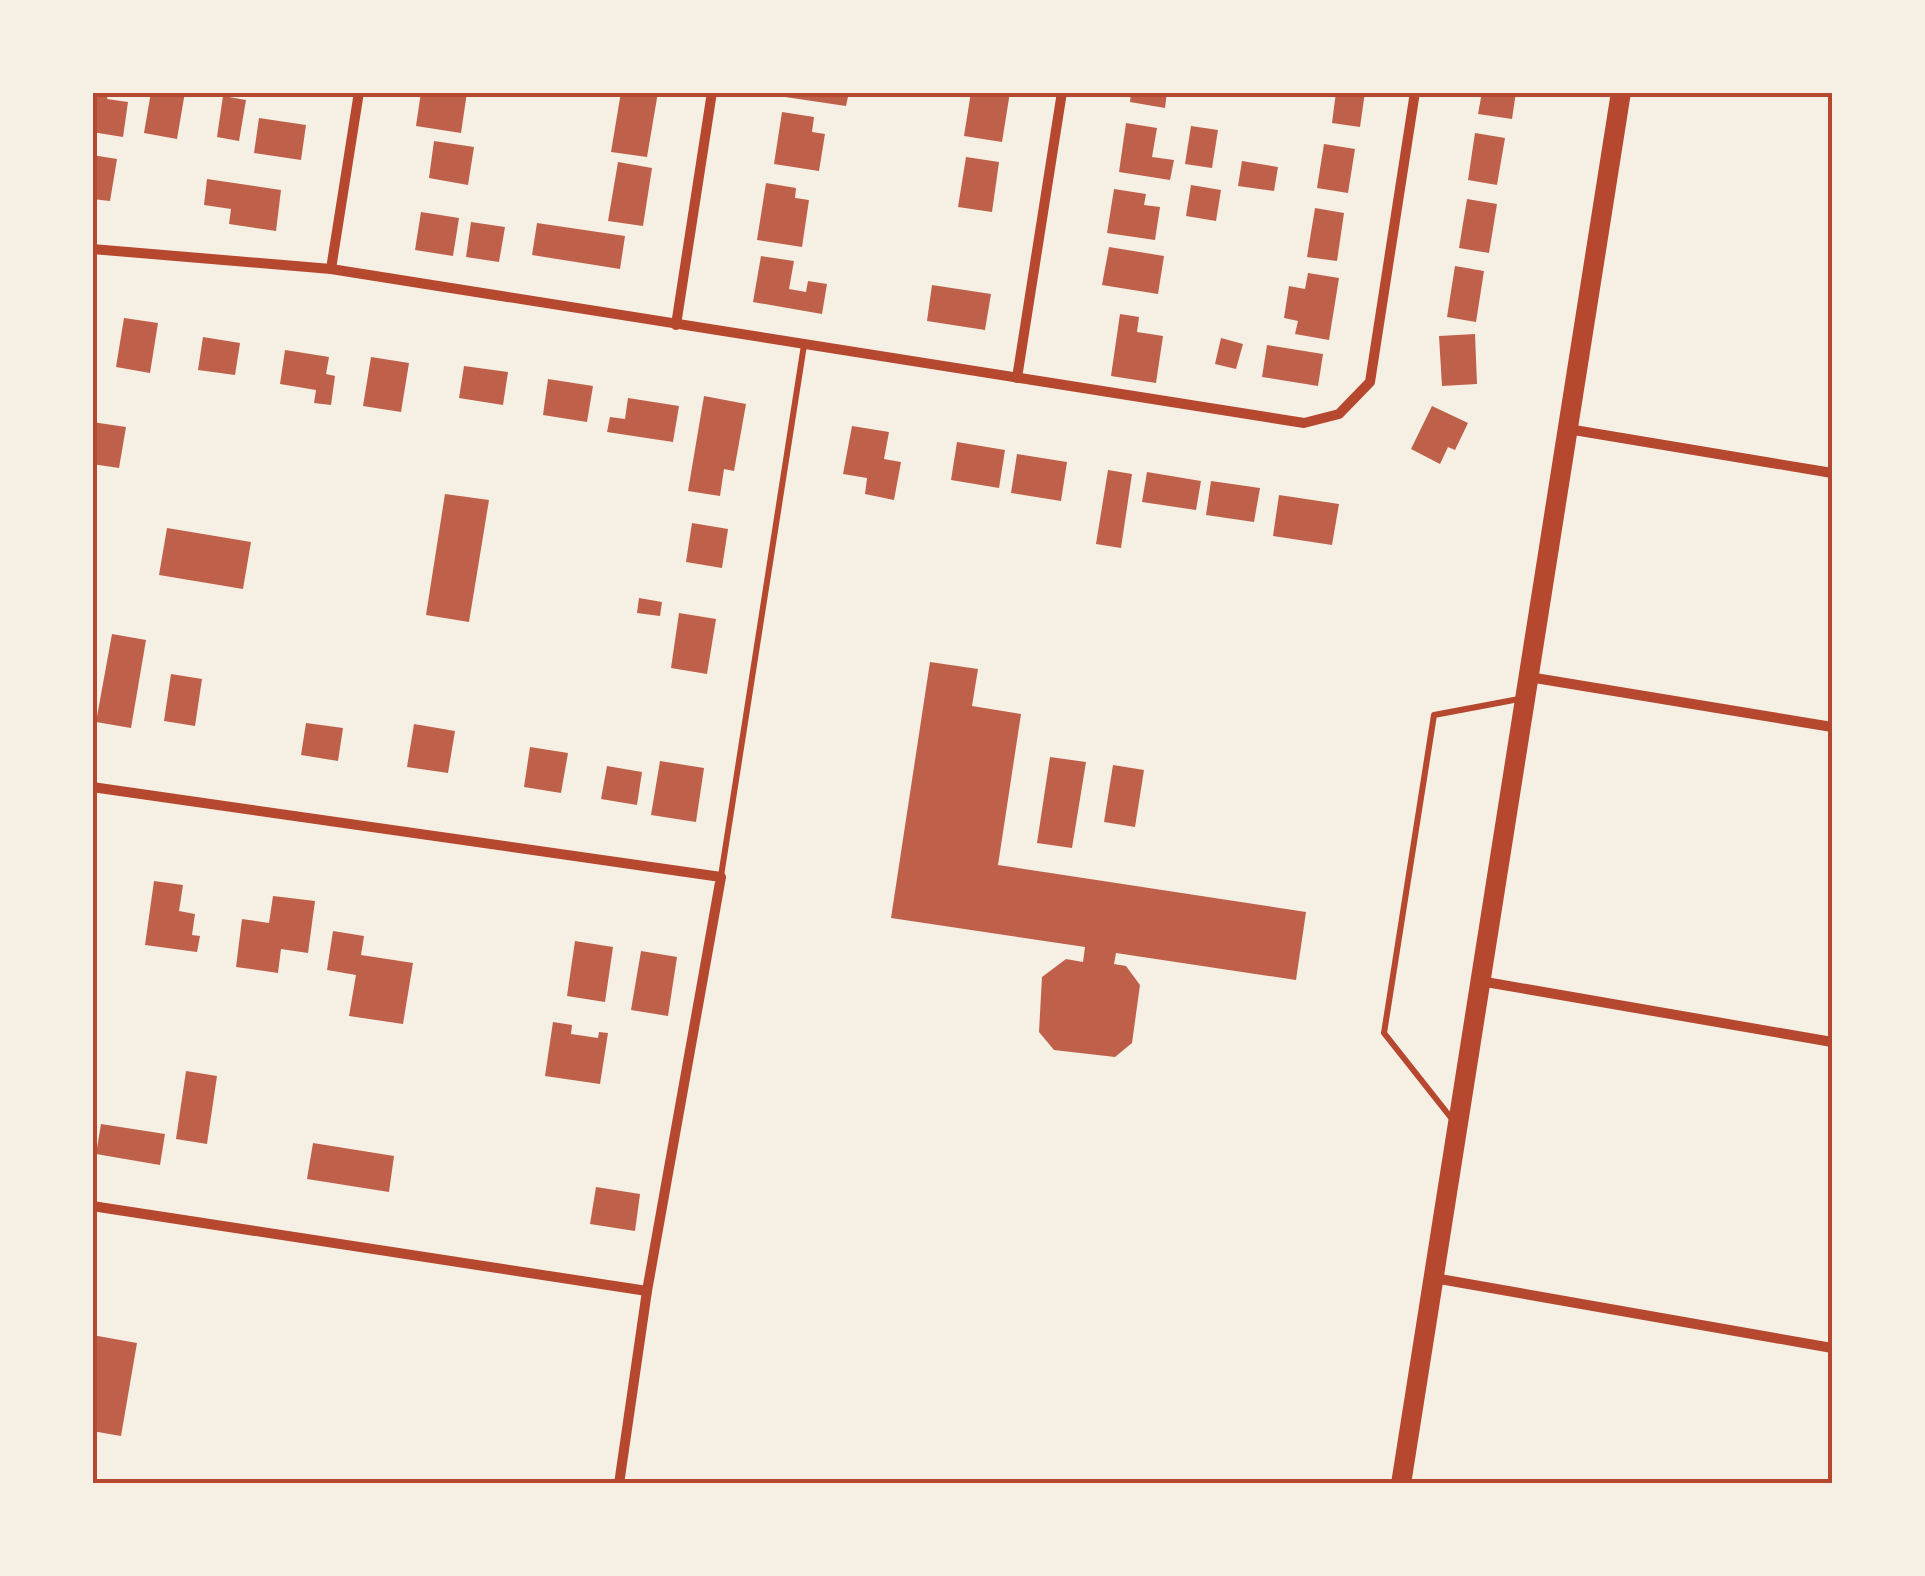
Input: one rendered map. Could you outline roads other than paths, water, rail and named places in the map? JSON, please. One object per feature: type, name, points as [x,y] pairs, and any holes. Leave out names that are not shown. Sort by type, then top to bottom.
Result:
[{"type":"main road","points":[[1401,1484],[1621,92]]},
{"type":"street","points":[[331,269],[359,92]]},
{"type":"street","points":[[676,325],[712,92]]},
{"type":"street","points":[[1018,378],[1062,92]]},
{"type":"street","points":[[92,249],[331,269],[1304,424],[1339,414],[1370,382],[1415,92]]},
{"type":"street","points":[[1568,428],[1832,473]]},
{"type":"street","points":[[1527,687],[1832,727]]},
{"type":"street","points":[[92,787],[721,878],[647,1291],[619,1484]]},
{"type":"street","points":[[1479,980],[1832,1042]]},
{"type":"street","points":[[92,1206],[647,1291]]},
{"type":"street","points":[[1432,1278],[1832,1348]]},
{"type":"lane","points":[[721,878],[804,345]]},
{"type":"lane","points":[[1456,1125],[1384,1033],[1428,752],[1434,715],[1527,687]]}]
